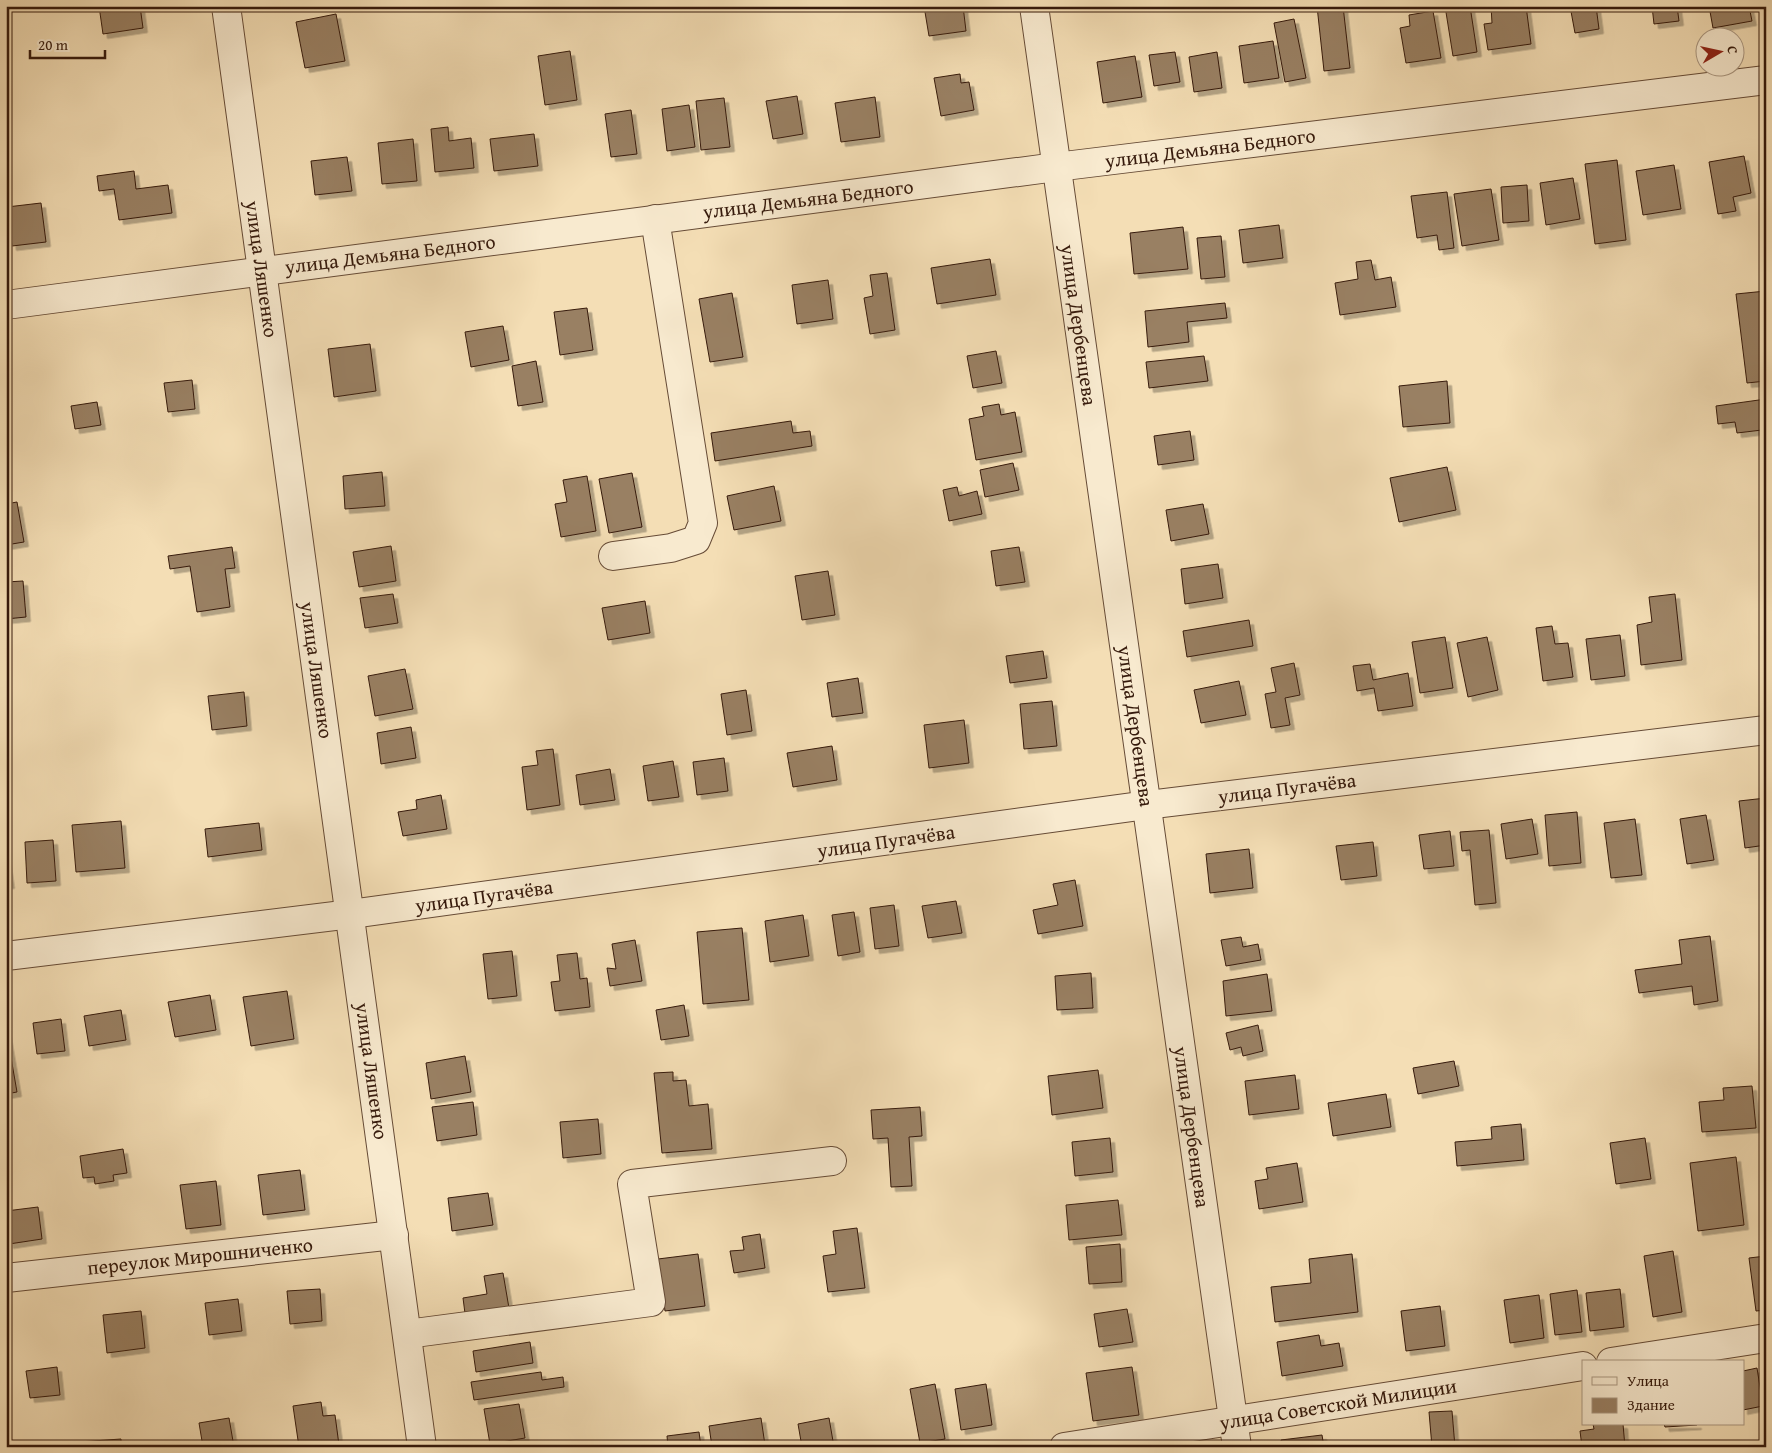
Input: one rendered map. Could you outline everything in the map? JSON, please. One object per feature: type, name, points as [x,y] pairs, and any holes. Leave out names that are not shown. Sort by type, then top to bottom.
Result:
[{"type":"street","name":"улица Ляшенко","points":[[226,6],[422,1447]]},
{"type":"street","name":"улица Дербенцева","points":[[1034,6],[1237,1447]]},
{"type":"street","name":"улица Демьяна Бедного","points":[[6,305],[1056,167],[1766,80]]},
{"type":"street","points":[[613,556],[671,548],[696,540],[703,523],[655,220]]},
{"type":"street","name":"улица Пугачёва","points":[[6,956],[351,914],[1147,805],[1766,730]]},
{"type":"street","points":[[407,1334],[651,1302],[632,1184],[832,1161]]},
{"type":"street","name":"переулок Мирошниченко","points":[[6,1278],[394,1235]]},
{"type":"street","points":[[1623,1360],[1766,1338]]},
{"type":"street","name":"улица Советской Милиции","points":[[1064,1447],[1582,1366]]},
{"type":"path","points":[[1765,6],[1766,13]]},
{"type":"building","points":[[99,6],[140,6],[143,28],[103,34]]},
{"type":"building","points":[[924,6],[963,6],[966,31],[929,36]]},
{"type":"building","points":[[1317,6],[1343,6],[1350,68],[1324,71]]},
{"type":"building","points":[[1445,6],[1470,6],[1477,52],[1453,56]]},
{"type":"building","points":[[1491,6],[1526,6],[1531,44],[1488,50],[1484,24],[1492,23]]},
{"type":"building","points":[[1570,6],[1596,6],[1599,29],[1575,33]]},
{"type":"building","points":[[1652,6],[1677,6],[1679,21],[1654,24]]},
{"type":"building","points":[[1709,6],[1749,6],[1752,21],[1713,28]]},
{"type":"building","points":[[1433,11],[1441,58],[1406,63],[1400,28],[1410,26],[1409,15]]},
{"type":"building","points":[[336,14],[345,61],[305,68],[296,22]]},
{"type":"building","points":[[1294,19],[1306,78],[1285,82],[1274,23]]},
{"type":"building","points":[[1273,41],[1279,78],[1244,83],[1239,46]]},
{"type":"building","points":[[570,51],[577,100],[545,105],[538,56]]},
{"type":"building","points":[[1175,52],[1180,82],[1154,86],[1149,55]]},
{"type":"building","points":[[1217,52],[1222,88],[1194,92],[1189,57]]},
{"type":"building","points":[[1135,56],[1142,97],[1103,103],[1097,62]]},
{"type":"building","points":[[960,74],[961,83],[969,82],[974,110],[941,116],[934,78]]},
{"type":"building","points":[[797,96],[803,134],[773,139],[766,101]]},
{"type":"building","points":[[875,97],[880,137],[841,142],[835,103]]},
{"type":"building","points":[[724,98],[730,147],[701,150],[696,101]]},
{"type":"building","points":[[689,105],[695,147],[667,151],[662,109]]},
{"type":"building","points":[[631,110],[637,154],[611,157],[605,114]]},
{"type":"building","points":[[448,127],[449,141],[471,138],[474,168],[435,172],[431,129]]},
{"type":"building","points":[[534,134],[538,166],[494,171],[490,139]]},
{"type":"building","points":[[413,139],[417,181],[382,184],[378,143]]},
{"type":"building","points":[[1744,156],[1751,193],[1733,197],[1736,211],[1718,214],[1709,162]]},
{"type":"building","points":[[347,157],[352,191],[315,195],[311,161]]},
{"type":"building","points":[[1617,160],[1626,240],[1595,244],[1585,164]]},
{"type":"building","points":[[1674,165],[1681,209],[1643,215],[1636,171]]},
{"type":"building","points":[[134,171],[136,189],[168,185],[172,213],[119,220],[114,189],[99,191],[97,176]]},
{"type":"building","points":[[1573,178],[1580,219],[1546,225],[1540,183]]},
{"type":"building","points":[[1527,185],[1529,221],[1503,223],[1501,187]]},
{"type":"building","points":[[1491,189],[1499,240],[1462,246],[1454,194]]},
{"type":"building","points":[[1447,192],[1454,248],[1439,250],[1437,235],[1417,238],[1411,196]]},
{"type":"building","points":[[41,203],[46,242],[12,246],[7,207]]},
{"type":"building","points":[[1279,225],[1283,258],[1243,263],[1239,230]]},
{"type":"building","points":[[1183,227],[1188,269],[1134,274],[1130,233]]},
{"type":"building","points":[[1221,236],[1225,277],[1201,279],[1197,238]]},
{"type":"building","points":[[990,259],[996,295],[937,304],[931,268]]},
{"type":"building","points":[[1371,260],[1375,280],[1391,277],[1396,307],[1340,315],[1335,283],[1358,279],[1356,262]]},
{"type":"building","points":[[887,273],[895,330],[870,334],[864,298],[873,296],[870,275]]},
{"type":"building","points":[[828,280],[833,319],[797,324],[792,285]]},
{"type":"building","points":[[1766,291],[1766,381],[1747,383],[1736,294]]},
{"type":"building","points":[[732,293],[743,357],[710,362],[699,299]]},
{"type":"building","points":[[1225,303],[1227,318],[1187,322],[1189,342],[1148,347],[1145,311]]},
{"type":"building","points":[[587,308],[593,350],[560,355],[554,312]]},
{"type":"building","points":[[503,326],[509,360],[471,367],[465,332]]},
{"type":"building","points":[[370,344],[376,391],[334,397],[328,349]]},
{"type":"building","points":[[996,351],[1002,383],[973,388],[967,356]]},
{"type":"building","points":[[1204,356],[1208,381],[1149,388],[1146,362]]},
{"type":"building","points":[[536,361],[543,402],[518,406],[512,366]]},
{"type":"building","points":[[192,380],[195,409],[168,412],[164,383]]},
{"type":"building","points":[[1447,381],[1450,423],[1403,427],[1399,386]]},
{"type":"building","points":[[1766,399],[1766,418],[1761,419],[1762,430],[1737,433],[1735,422],[1718,424],[1716,406]]},
{"type":"building","points":[[97,402],[101,425],[75,429],[71,406]]},
{"type":"building","points":[[999,404],[1001,415],[1015,412],[1022,452],[976,460],[969,419],[984,416],[982,407]]},
{"type":"building","points":[[791,421],[793,433],[810,431],[812,446],[715,461],[711,433]]},
{"type":"building","points":[[1190,431],[1194,460],[1158,465],[1154,436]]},
{"type":"building","points":[[1761,453],[1766,453],[1766,484],[1765,484]]},
{"type":"building","points":[[1013,463],[1019,490],[985,497],[980,470]]},
{"type":"building","points":[[1447,467],[1456,510],[1399,522],[1390,478]]},
{"type":"building","points":[[382,472],[385,506],[345,509],[343,476]]},
{"type":"building","points":[[632,473],[642,527],[609,533],[599,479]]},
{"type":"building","points":[[587,476],[596,531],[561,537],[555,504],[567,502],[563,480]]},
{"type":"building","points":[[774,486],[781,521],[734,530],[727,496]]},
{"type":"building","points":[[957,487],[959,496],[977,491],[982,514],[949,521],[943,490]]},
{"type":"building","points":[[17,502],[24,542],[6,545],[6,504]]},
{"type":"building","points":[[1203,504],[1209,534],[1171,541],[1166,510]]},
{"type":"building","points":[[391,546],[396,581],[359,587],[353,552]]},
{"type":"building","points":[[232,547],[235,568],[225,569],[230,607],[197,612],[190,566],[170,569],[168,556]]},
{"type":"building","points":[[1019,547],[1025,582],[996,586],[991,551]]},
{"type":"building","points":[[1218,564],[1223,598],[1185,604],[1181,569]]},
{"type":"building","points":[[828,571],[835,615],[802,620],[795,576]]},
{"type":"building","points":[[23,581],[26,617],[6,619],[6,582]]},
{"type":"building","points":[[393,594],[398,623],[365,628],[360,598]]},
{"type":"building","points":[[1675,594],[1682,660],[1641,665],[1637,625],[1652,622],[1649,597]]},
{"type":"building","points":[[645,601],[650,633],[608,640],[602,608]]},
{"type":"building","points":[[1249,620],[1253,646],[1187,657],[1183,631]]},
{"type":"building","points":[[1552,626],[1555,644],[1568,643],[1573,677],[1543,681],[1536,628]]},
{"type":"building","points":[[1620,635],[1625,676],[1591,680],[1586,639]]},
{"type":"building","points":[[1445,637],[1453,688],[1420,693],[1412,642]]},
{"type":"building","points":[[1487,637],[1498,690],[1468,697],[1457,643]]},
{"type":"building","points":[[1043,651],[1047,678],[1010,683],[1006,656]]},
{"type":"building","points":[[1294,663],[1300,695],[1285,698],[1290,725],[1271,728],[1265,694],[1276,692],[1271,668]]},
{"type":"building","points":[[1370,664],[1373,680],[1408,673],[1413,706],[1378,711],[1374,688],[1357,691],[1353,666]]},
{"type":"building","points":[[405,669],[413,709],[375,716],[368,676]]},
{"type":"building","points":[[858,678],[863,713],[832,717],[827,683]]},
{"type":"building","points":[[1239,681],[1246,715],[1201,723],[1194,690]]},
{"type":"building","points":[[746,690],[752,731],[727,735],[721,694]]},
{"type":"building","points":[[244,692],[247,726],[212,730],[208,696]]},
{"type":"building","points":[[1052,701],[1057,746],[1024,749],[1020,704]]},
{"type":"building","points":[[964,720],[969,763],[929,768],[924,725]]},
{"type":"building","points":[[411,727],[416,758],[381,764],[377,733]]},
{"type":"building","points":[[832,746],[837,780],[793,787],[787,753]]},
{"type":"building","points":[[553,749],[560,805],[527,810],[522,767],[538,765],[536,751]]},
{"type":"building","points":[[724,758],[728,791],[697,795],[693,762]]},
{"type":"building","points":[[673,761],[679,797],[648,801],[643,766]]},
{"type":"building","points":[[610,769],[615,800],[580,805],[576,775]]},
{"type":"building","points":[[441,795],[447,829],[403,836],[398,812],[417,809],[416,800]]},
{"type":"building","points":[[1766,798],[1766,845],[1745,848],[1739,801]]},
{"type":"building","points":[[1577,812],[1581,863],[1549,866],[1545,815]]},
{"type":"building","points":[[1706,815],[1714,860],[1687,864],[1680,819]]},
{"type":"building","points":[[1532,819],[1538,854],[1506,859],[1501,824]]},
{"type":"building","points":[[1635,819],[1642,875],[1611,878],[1604,823]]},
{"type":"building","points":[[121,821],[125,868],[76,872],[72,825]]},
{"type":"building","points":[[259,823],[262,850],[208,857],[205,829]]},
{"type":"building","points":[[1489,830],[1496,903],[1475,905],[1470,850],[1462,851],[1460,832]]},
{"type":"building","points":[[1450,831],[1454,866],[1424,869],[1419,835]]},
{"type":"building","points":[[53,840],[56,881],[27,883],[25,842]]},
{"type":"building","points":[[1373,842],[1377,876],[1341,880],[1336,846]]},
{"type":"building","points":[[1249,849],[1253,888],[1210,893],[1206,854]]},
{"type":"building","points":[[6,857],[10,884],[6,884]]},
{"type":"building","points":[[1075,880],[1083,926],[1038,934],[1033,910],[1058,905],[1053,884]]},
{"type":"building","points":[[956,901],[962,933],[928,938],[922,906]]},
{"type":"building","points":[[894,905],[899,946],[875,949],[870,908]]},
{"type":"building","points":[[854,912],[860,952],[838,956],[832,915]]},
{"type":"building","points":[[803,915],[809,956],[770,962],[765,921]]},
{"type":"building","points":[[742,928],[749,1000],[703,1004],[697,932]]},
{"type":"building","points":[[1710,936],[1718,1001],[1694,1005],[1692,986],[1639,993],[1635,970],[1682,964],[1679,940]]},
{"type":"building","points":[[1241,937],[1243,947],[1258,944],[1261,960],[1226,966],[1221,940]]},
{"type":"building","points":[[635,940],[642,981],[610,986],[607,968],[616,969],[612,944]]},
{"type":"building","points":[[512,951],[517,996],[488,999],[483,954]]},
{"type":"building","points":[[577,953],[580,979],[587,978],[590,1007],[555,1011],[551,982],[560,981],[557,955]]},
{"type":"building","points":[[1091,973],[1093,1008],[1057,1010],[1055,976]]},
{"type":"building","points":[[1267,974],[1272,1011],[1226,1016],[1223,981]]},
{"type":"building","points":[[287,991],[294,1039],[251,1046],[243,997]]},
{"type":"building","points":[[210,995],[216,1030],[175,1037],[168,1002]]},
{"type":"building","points":[[684,1005],[689,1036],[661,1040],[656,1010]]},
{"type":"building","points":[[121,1010],[126,1040],[89,1046],[84,1016]]},
{"type":"building","points":[[61,1019],[65,1051],[37,1054],[33,1023]]},
{"type":"building","points":[[1258,1025],[1263,1051],[1243,1056],[1241,1047],[1230,1050],[1226,1033]]},
{"type":"building","points":[[6,1029],[17,1092],[6,1094]]},
{"type":"building","points":[[465,1056],[471,1092],[431,1099],[426,1063]]},
{"type":"building","points":[[1454,1061],[1459,1086],[1418,1094],[1413,1068]]},
{"type":"building","points":[[1098,1070],[1103,1108],[1052,1115],[1048,1076]]},
{"type":"building","points":[[673,1072],[673,1081],[686,1080],[689,1106],[708,1104],[712,1149],[662,1153],[654,1073]]},
{"type":"building","points":[[1295,1075],[1299,1109],[1249,1115],[1245,1081]]},
{"type":"building","points":[[1752,1086],[1756,1128],[1702,1132],[1699,1102],[1724,1100],[1723,1088]]},
{"type":"building","points":[[1386,1094],[1391,1127],[1333,1136],[1328,1103]]},
{"type":"building","points":[[473,1102],[477,1135],[437,1141],[432,1107]]},
{"type":"building","points":[[920,1107],[922,1136],[909,1137],[912,1186],[891,1187],[888,1138],[873,1139],[871,1110]]},
{"type":"building","points":[[598,1119],[601,1154],[563,1158],[560,1122]]},
{"type":"building","points":[[1521,1124],[1524,1160],[1457,1166],[1455,1142],[1492,1139],[1491,1127]]},
{"type":"building","points":[[1110,1138],[1113,1172],[1075,1176],[1072,1142]]},
{"type":"building","points":[[1645,1138],[1651,1179],[1616,1184],[1610,1143]]},
{"type":"building","points":[[123,1149],[127,1173],[113,1175],[114,1181],[95,1184],[94,1177],[83,1178],[80,1156]]},
{"type":"building","points":[[1736,1157],[1744,1225],[1698,1231],[1690,1163]]},
{"type":"building","points":[[1297,1163],[1303,1202],[1259,1209],[1255,1181],[1268,1179],[1266,1168]]},
{"type":"building","points":[[300,1170],[305,1210],[263,1215],[258,1175]]},
{"type":"building","points":[[216,1181],[221,1225],[186,1229],[180,1185]]},
{"type":"building","points":[[488,1193],[493,1225],[452,1231],[448,1198]]},
{"type":"building","points":[[1118,1200],[1122,1235],[1069,1240],[1066,1205]]},
{"type":"building","points":[[38,1207],[42,1239],[9,1244],[6,1211]]},
{"type":"building","points":[[857,1228],[865,1288],[828,1292],[823,1256],[836,1254],[833,1231]]},
{"type":"building","points":[[760,1234],[765,1268],[734,1273],[730,1251],[744,1250],[742,1237]]},
{"type":"building","points":[[1120,1244],[1122,1282],[1089,1284],[1086,1247]]},
{"type":"building","points":[[1673,1251],[1682,1312],[1653,1317],[1644,1256]]},
{"type":"building","points":[[698,1254],[705,1306],[665,1311],[658,1259]]},
{"type":"building","points":[[1352,1254],[1358,1312],[1275,1322],[1271,1287],[1311,1283],[1309,1259]]},
{"type":"building","points":[[1766,1256],[1766,1310],[1756,1311],[1749,1258]]},
{"type":"building","points":[[503,1273],[510,1314],[466,1321],[463,1298],[487,1294],[484,1276]]},
{"type":"building","points":[[320,1289],[322,1321],[290,1324],[287,1291]]},
{"type":"building","points":[[1620,1289],[1624,1327],[1590,1331],[1586,1293]]},
{"type":"building","points":[[1577,1290],[1582,1332],[1555,1335],[1550,1294]]},
{"type":"building","points":[[1539,1295],[1544,1338],[1510,1343],[1504,1300]]},
{"type":"building","points":[[238,1299],[242,1331],[209,1335],[205,1303]]},
{"type":"building","points":[[1440,1306],[1445,1346],[1406,1351],[1401,1311]]},
{"type":"building","points":[[1127,1309],[1133,1342],[1099,1347],[1094,1314]]},
{"type":"building","points":[[141,1311],[145,1348],[107,1353],[103,1315]]},
{"type":"building","points":[[1319,1335],[1321,1346],[1339,1343],[1343,1366],[1282,1376],[1277,1342]]},
{"type":"building","points":[[530,1342],[533,1363],[476,1372],[473,1351]]},
{"type":"building","points":[[57,1367],[60,1395],[30,1398],[26,1371]]},
{"type":"building","points":[[1132,1367],[1139,1415],[1093,1421],[1086,1373]]},
{"type":"building","points":[[1757,1368],[1763,1406],[1744,1410],[1744,1371]]},
{"type":"building","points":[[541,1372],[542,1380],[563,1377],[564,1387],[474,1400],[471,1382]]},
{"type":"building","points":[[935,1384],[945,1439],[920,1443],[910,1389]]},
{"type":"building","points":[[986,1384],[992,1425],[961,1430],[955,1389]]},
{"type":"building","points":[[321,1402],[323,1416],[335,1415],[339,1445],[299,1447],[293,1406]]},
{"type":"building","points":[[519,1404],[525,1438],[490,1444],[484,1409]]},
{"type":"building","points":[[1452,1411],[1455,1447],[1432,1447],[1429,1412]]},
{"type":"building","points":[[229,1418],[234,1447],[203,1447],[199,1423]]},
{"type":"building","points":[[761,1418],[765,1445],[755,1447],[712,1447],[709,1426]]},
{"type":"building","points":[[829,1418],[834,1447],[802,1447],[798,1424]]},
{"type":"building","points":[[1593,1426],[1623,1426],[1625,1447],[1582,1447],[1580,1431],[1594,1429]]},
{"type":"building","points":[[699,1432],[701,1447],[668,1447],[667,1436]]},
{"type":"building","points":[[1322,1435],[1324,1447],[1282,1447],[1281,1440]]},
{"type":"building","points":[[121,1439],[121,1447],[79,1447],[79,1442]]}]
